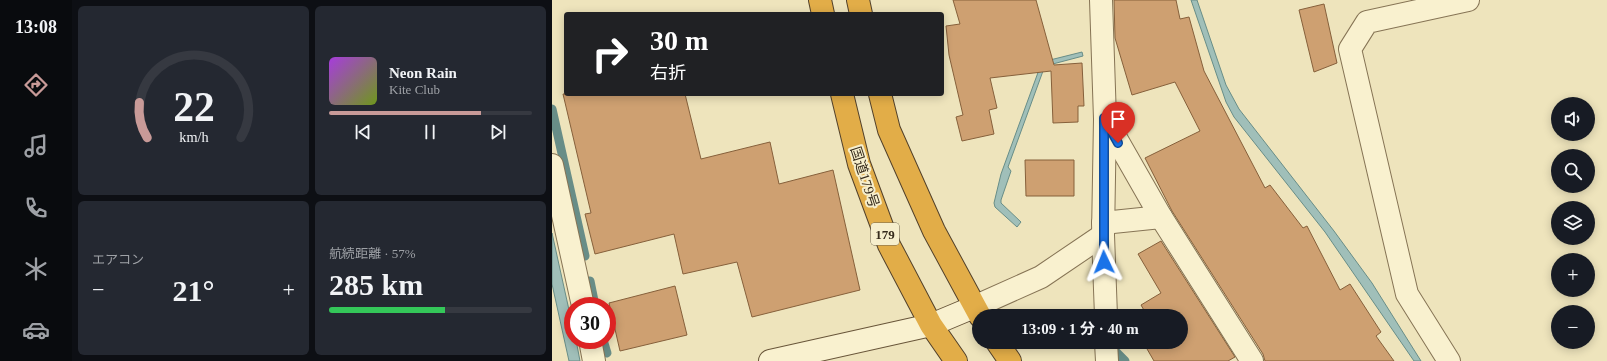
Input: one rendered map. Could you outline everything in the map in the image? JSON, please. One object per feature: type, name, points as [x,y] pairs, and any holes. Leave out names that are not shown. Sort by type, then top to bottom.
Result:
[{"type":"highway","points":[[820,0],[823,12]]},
{"type":"highway","points":[[858,0],[860,12]]},
{"type":"highway","name":"国道179号","points":[[842,96],[859,164],[889,245],[931,325],[956,361]]},
{"type":"highway","points":[[880,96],[889,130],[934,231],[975,309]]},
{"type":"highway","points":[[1002,349],[1010,361]]},
{"type":"street","points":[[1101,0],[1104,118],[1103,229],[1106,309]]},
{"type":"street","points":[[1449,361],[1407,294],[1350,49],[1366,22],[1468,0]]},
{"type":"street","points":[[1104,118],[1161,217],[1252,361]]},
{"type":"street","points":[[552,165],[581,297]]},
{"type":"street","points":[[982,309],[1041,276],[1103,229],[1161,217]]},
{"type":"street","points":[[770,361],[931,325],[972,313]]},
{"type":"street","points":[[592,349],[594,361]]},
{"type":"street","points":[[1106,349],[1107,361]]},
{"type":"water","points":[[1191,0],[1197,0],[1226,85],[1239,109],[1334,231],[1372,283],[1421,361],[1414,361],[1325,232],[1234,117],[1226,102]]},
{"type":"water","points":[[1082,52],[1083,56],[1049,65],[1043,71],[1008,167],[1011,171],[1001,200],[1001,203],[1021,222],[1017,227],[995,207],[994,203],[1001,174],[1040,67],[1046,61]]},
{"type":"water","points":[[552,233],[566,297],[564,297],[564,338],[552,284]]},
{"type":"water","points":[[566,349],[578,349],[580,361],[569,361]]},
{"type":"building","points":[[953,0],[1036,0],[1054,65],[1082,63],[1084,106],[1078,106],[1078,122],[1053,123],[1051,71],[990,78],[997,108],[989,110],[994,134],[962,141],[956,117],[963,115],[949,55],[946,26],[960,24]]},
{"type":"building","points":[[1114,0],[1176,0],[1180,19],[1189,17],[1204,71],[1265,188],[1270,185],[1303,228],[1307,226],[1340,290],[1350,284],[1381,332],[1376,336],[1394,361],[1265,361],[1263,354],[1172,211],[1145,158],[1200,131],[1175,82],[1132,95],[1115,38]]},
{"type":"building","points":[[1324,4],[1337,63],[1314,72],[1299,10]]},
{"type":"building","points":[[563,94],[564,96],[685,96],[701,159],[770,142],[779,184],[833,170],[860,290],[752,317],[737,262],[683,274],[674,234],[595,254],[585,214],[591,213]]},
{"type":"building","points":[[1025,160],[1074,160],[1074,196],[1026,196]]},
{"type":"building","points":[[1161,241],[1235,357],[1228,361],[1154,361],[1147,349],[1188,349],[1188,309],[1143,309],[1141,305],[1161,293],[1138,254]]},
{"type":"building","points":[[675,286],[687,335],[620,351],[616,334],[616,301]]},
{"type":"waterway","points":[[552,109],[585,256]]},
{"type":"waterway","points":[[590,281],[593,297]]},
{"type":"waterway","points":[[606,349],[607,353]]},
{"type":"waterway","points":[[1113,349],[1125,361]]},
{"type":"route","points":[[1104,262],[1104,118],[1118,143]]}]
